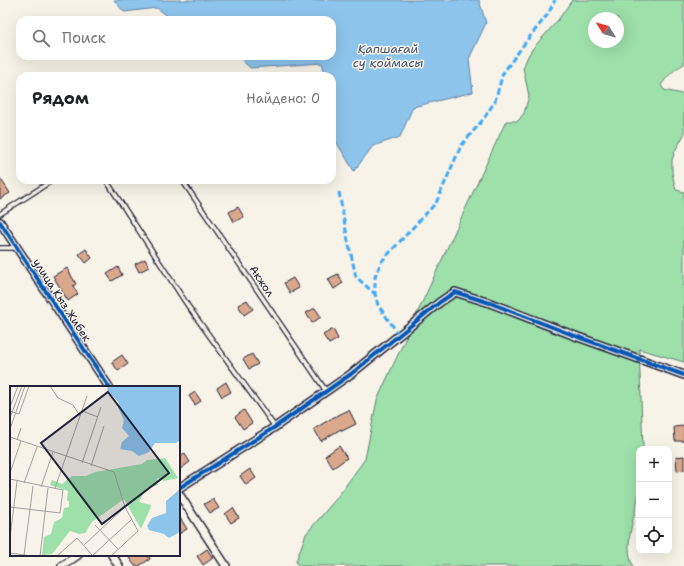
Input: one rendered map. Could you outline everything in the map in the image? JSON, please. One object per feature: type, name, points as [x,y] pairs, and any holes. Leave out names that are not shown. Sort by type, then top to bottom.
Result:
[{"type":"street","name":"улица Кыз Жибек","points":[[0,222],[108,386]]},
{"type":"street","points":[[180,487],[275,427],[351,374],[440,302],[455,292],[490,303],[578,337],[684,375]]},
{"type":"street","points":[[180,496],[226,566]]},
{"type":"street","points":[[62,566],[77,556]]},
{"type":"street","points":[[113,556],[119,566]]},
{"type":"lane","points":[[0,214],[47,184]]},
{"type":"lane","points":[[109,184],[188,306],[275,427]]},
{"type":"lane","name":"Акжол","points":[[185,184],[326,391]]},
{"type":"lane","points":[[0,248],[17,248]]},
{"type":"green space","points":[[572,0],[684,0],[684,64],[671,73],[661,85],[664,90],[684,95],[684,135],[672,160],[672,173],[676,190],[684,192],[684,362],[639,349],[643,446],[636,446],[636,507],[631,528],[629,548],[633,566],[298,566],[296,561],[306,534],[336,499],[365,459],[377,400],[506,121],[518,121],[524,113],[529,96],[523,68],[533,48],[558,20]]},
{"type":"water","name":"Қапшағай су қоймасы","points":[[114,0],[479,0],[486,23],[469,59],[473,92],[413,107],[400,137],[373,146],[354,171],[336,142],[336,72],[325,72],[322,63],[250,68],[242,60],[336,60],[336,16],[168,16],[157,8],[124,12]]},
{"type":"building","points":[[0,178],[10,193],[0,199]]},
{"type":"building","points":[[238,207],[244,217],[234,222],[229,212]]},
{"type":"building","points":[[86,249],[92,258],[86,263],[79,254]]},
{"type":"building","points":[[145,259],[149,267],[139,272],[135,264]]},
{"type":"building","points":[[118,267],[122,275],[112,281],[107,274]]},
{"type":"building","points":[[67,268],[76,284],[73,286],[78,294],[68,301],[53,276]]},
{"type":"building","points":[[338,274],[343,283],[334,289],[328,279]]},
{"type":"building","points":[[293,278],[299,288],[290,293],[284,283]]},
{"type":"building","points":[[247,300],[253,309],[244,315],[238,305]]},
{"type":"building","points":[[315,308],[321,317],[312,323],[306,313]]},
{"type":"building","points":[[333,329],[338,339],[329,344],[323,335]]},
{"type":"building","points":[[252,354],[258,364],[249,369],[243,359]]},
{"type":"building","points":[[122,355],[128,364],[118,371],[112,362]]},
{"type":"building","points":[[226,382],[231,392],[222,397],[217,388]]},
{"type":"building","points":[[195,392],[201,401],[195,405],[189,396]]},
{"type":"building","points":[[244,410],[252,423],[243,429],[235,417]]},
{"type":"building","points":[[349,410],[356,424],[342,431],[341,429],[321,441],[314,429]]},
{"type":"building","points":[[684,426],[684,441],[675,441],[674,427]]},
{"type":"building","points":[[339,446],[347,458],[333,468],[325,456]]},
{"type":"building","points":[[184,453],[190,462],[180,469],[180,456]]},
{"type":"building","points":[[684,456],[684,470],[677,471],[676,457]]},
{"type":"building","points":[[250,469],[256,478],[246,485],[240,476]]},
{"type":"building","points":[[213,499],[219,508],[210,513],[204,504]]},
{"type":"building","points":[[233,508],[239,518],[231,523],[225,514]]},
{"type":"building","points":[[180,518],[187,529],[180,533]]},
{"type":"building","points":[[207,549],[213,558],[203,565],[197,556]]},
{"type":"building","points":[[132,556],[148,556],[150,559],[139,566],[135,566],[129,558]]},
{"type":"marked path","points":[[399,335],[378,305],[375,294],[375,277],[381,262],[436,203],[461,146],[485,117],[495,101],[503,73],[548,14],[555,0]]},
{"type":"marked path","points":[[339,192],[356,277],[375,294]]},
{"type":"cycle path","points":[[0,222],[108,386]]},
{"type":"cycle path","points":[[180,487],[275,427],[351,374],[440,302],[455,292],[490,303],[578,337],[684,375]]}]
